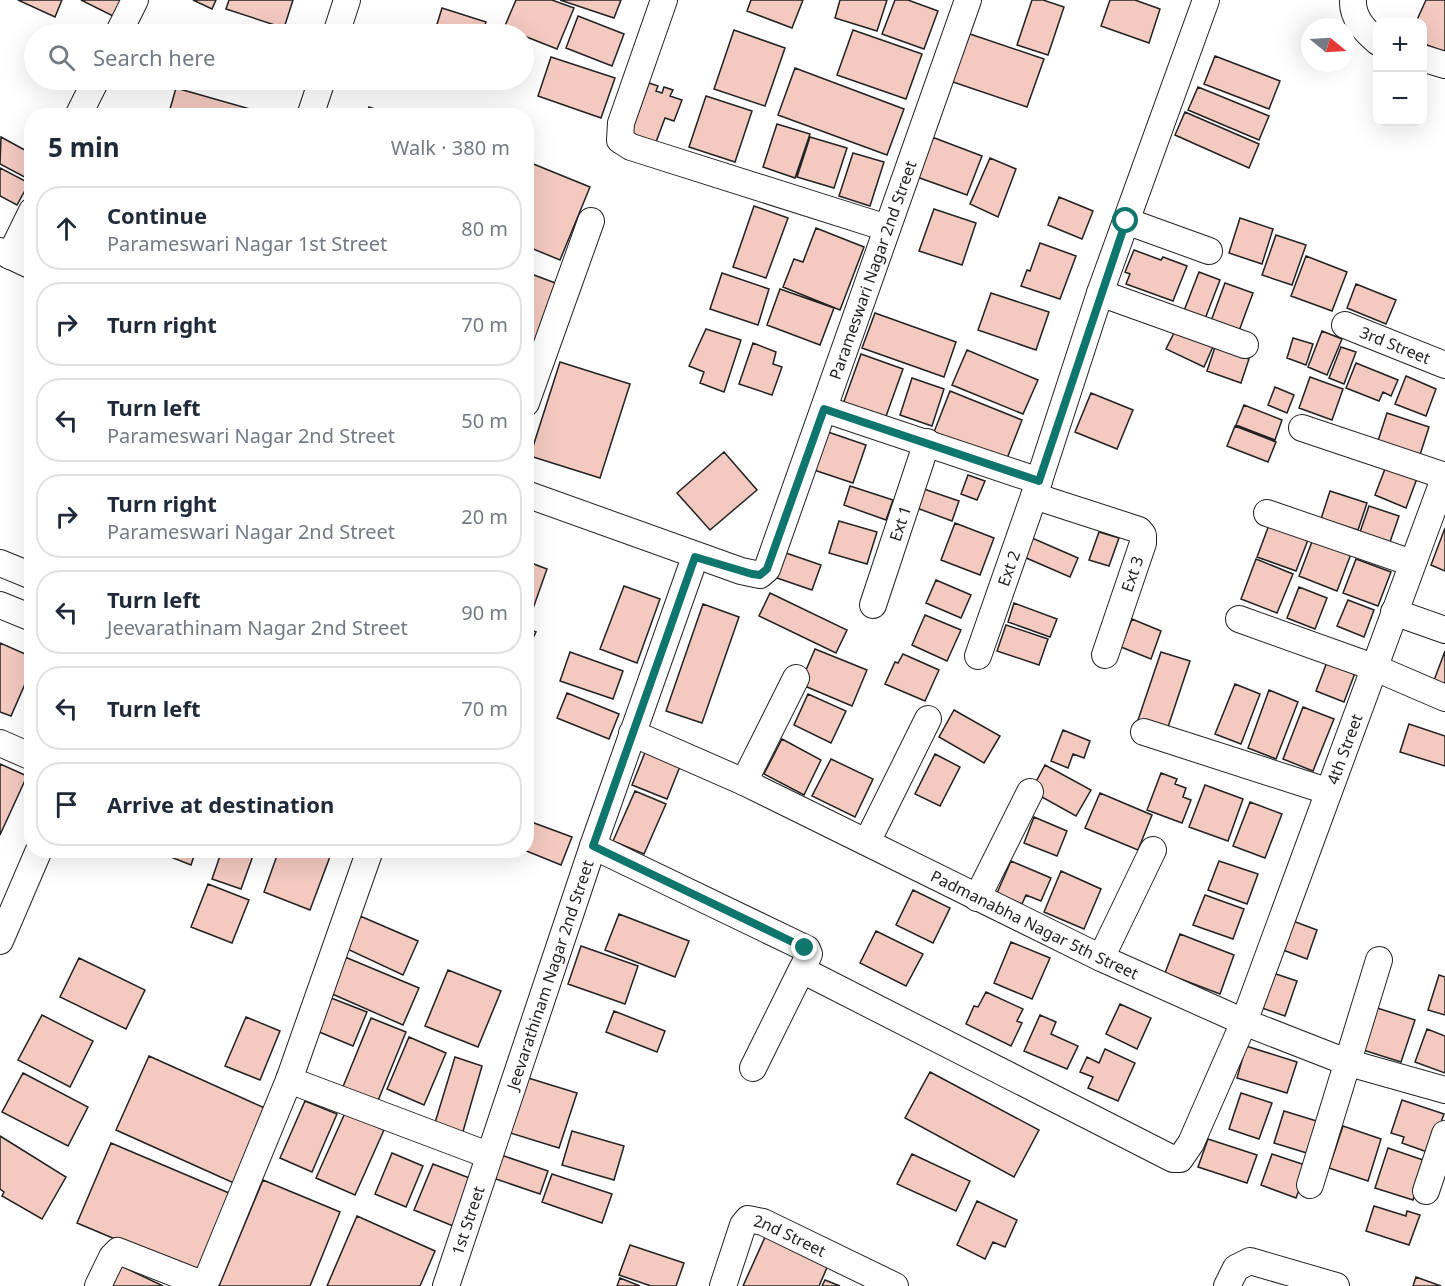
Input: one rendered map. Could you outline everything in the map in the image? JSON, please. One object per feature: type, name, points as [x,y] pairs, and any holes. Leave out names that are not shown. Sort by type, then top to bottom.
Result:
[{"type":"street","points":[[123,24],[135,0]]},
{"type":"street","points":[[339,24],[347,0]]},
{"type":"street","points":[[664,0],[621,123],[620,140],[631,147],[887,228]]},
{"type":"street","name":"Parameswari Nagar 2nd Street","points":[[695,557],[752,574],[760,575],[767,569],[968,0]]},
{"type":"street","name":"Ext 2","points":[[978,656],[1036,489],[1100,292],[1206,0]]},
{"type":"street","points":[[1353,0],[1352,8],[1362,28],[1373,38]]},
{"type":"street","points":[[1427,60],[1445,65]]},
{"type":"street","points":[[82,108],[91,90]]},
{"type":"street","points":[[313,108],[319,90]]},
{"type":"street","points":[[534,381],[591,221]]},
{"type":"street","points":[[1126,221],[1209,251]]},
{"type":"street","points":[[14,258],[24,232]]},
{"type":"street","points":[[1100,292],[1245,345]]},
{"type":"street","name":"3rd Street","points":[[1345,325],[1445,365]]},
{"type":"street","points":[[824,409],[927,442],[1036,489]]},
{"type":"street","points":[[1302,428],[1445,476]]},
{"type":"street","name":"Ext 1","points":[[873,606],[927,442]]},
{"type":"street","name":"4th Street","points":[[802,969],[1173,1159],[1180,1159],[1186,1153],[1244,1022],[1412,562],[1439,508],[1445,476]]},
{"type":"street","name":"Ext 3","points":[[1036,489],[1139,530],[1143,535],[1143,543],[1105,655]]},
{"type":"street","points":[[534,497],[695,557]]},
{"type":"street","points":[[1267,513],[1412,562]]},
{"type":"street","name":"Jeevarathinam Nagar 2nd Street","points":[[488,1155],[632,733],[695,557]]},
{"type":"street","points":[[0,563],[24,573]]},
{"type":"street","points":[[0,605],[24,615]]},
{"type":"street","points":[[1394,612],[1445,630]]},
{"type":"street","points":[[1239,619],[1373,667],[1445,698]]},
{"type":"street","points":[[744,782],[796,678]]},
{"type":"street","points":[[867,842],[928,719]]},
{"type":"street","points":[[1144,732],[1327,791]]},
{"type":"street","name":"Padmanabha Nagar 5th Street","points":[[632,733],[744,782],[1101,958],[1244,1022],[1349,1063],[1445,1090]]},
{"type":"street","points":[[0,743],[24,754]]},
{"type":"street","points":[[977,898],[1030,792]]},
{"type":"street","points":[[593,846],[807,949],[809,954],[753,1068]]},
{"type":"street","points":[[1101,958],[1153,850]]},
{"type":"street","points":[[0,941],[36,858]]},
{"type":"street","points":[[98,1286],[115,1252],[122,1251],[197,1282],[205,1282],[290,1080],[367,858]]},
{"type":"street","points":[[1310,1185],[1379,960]]},
{"type":"street","points":[[290,1080],[488,1155]]},
{"type":"street","points":[[1426,1191],[1445,1134]]},
{"type":"street","name":"1st Street","points":[[446,1286],[488,1155]]},
{"type":"street","name":"2nd Street","points":[[723,1286],[742,1225],[748,1219],[763,1222],[895,1286]]},
{"type":"street","points":[[1229,1281],[1236,1269],[1250,1262],[1336,1286]]},
{"type":"building","points":[[18,0],[62,0],[55,17]]},
{"type":"building","points":[[81,0],[121,0],[113,16]]},
{"type":"building","points":[[193,0],[216,0],[212,9]]},
{"type":"building","points":[[229,0],[293,0],[285,24],[272,24],[226,9]]},
{"type":"building","points":[[516,0],[552,0],[574,8],[557,49],[534,40],[534,24],[506,24]]},
{"type":"building","points":[[560,0],[621,0],[614,18]]},
{"type":"building","points":[[751,0],[803,0],[792,28],[747,11]]},
{"type":"building","points":[[840,0],[887,0],[877,31],[835,18]]},
{"type":"building","points":[[895,0],[908,0],[938,11],[924,49],[882,34]]},
{"type":"building","points":[[1032,0],[1043,0],[1064,7],[1048,55],[1017,45]]},
{"type":"building","points":[[1110,0],[1135,0],[1160,9],[1149,43],[1101,26]]},
{"type":"building","points":[[1426,0],[1445,0],[1445,52],[1427,45],[1427,18],[1418,18]]},
{"type":"building","points":[[442,8],[486,22],[485,24],[437,24]]},
{"type":"building","points":[[578,16],[624,34],[612,66],[566,48]]},
{"type":"building","points":[[734,30],[785,48],[765,106],[714,89]]},
{"type":"building","points":[[853,30],[922,54],[906,99],[837,75]]},
{"type":"building","points":[[967,33],[1044,59],[1027,107],[950,81]]},
{"type":"building","points":[[1215,56],[1280,81],[1269,109],[1204,84]]},
{"type":"building","points":[[551,57],[615,78],[601,118],[538,96]]},
{"type":"building","points":[[795,68],[904,109],[887,155],[778,115]]},
{"type":"building","points":[[649,83],[658,86],[656,91],[662,93],[664,87],[673,90],[670,96],[682,100],[674,121],[665,118],[656,142],[631,133]]},
{"type":"building","points":[[1198,87],[1269,116],[1259,140],[1188,110]]},
{"type":"building","points":[[175,90],[183,90],[246,108],[170,108]]},
{"type":"building","points":[[706,96],[752,111],[735,162],[689,147]]},
{"type":"building","points":[[1185,112],[1259,144],[1249,168],[1175,135]]},
{"type":"building","points":[[777,124],[810,134],[795,178],[763,167]]},
{"type":"building","points":[[1,137],[24,150],[24,177],[0,164]]},
{"type":"building","points":[[810,137],[847,148],[834,188],[797,177]]},
{"type":"building","points":[[932,137],[982,156],[967,195],[917,177]]},
{"type":"building","points":[[853,153],[884,162],[870,206],[839,196]]},
{"type":"building","points":[[990,158],[1016,169],[998,217],[970,204]]},
{"type":"building","points":[[534,164],[590,187],[560,260],[534,249]]},
{"type":"building","points":[[0,168],[24,180],[24,192],[17,205],[0,196]]},
{"type":"building","points":[[1059,197],[1093,211],[1082,239],[1048,225]]},
{"type":"building","points":[[754,206],[788,218],[766,278],[733,267]]},
{"type":"building","points":[[934,209],[976,223],[962,265],[919,251]]},
{"type":"building","points":[[1240,218],[1273,229],[1262,264],[1229,253]]},
{"type":"building","points":[[816,228],[864,247],[840,310],[783,287],[794,259],[803,262]]},
{"type":"building","points":[[1276,235],[1306,245],[1292,285],[1262,275]]},
{"type":"building","points":[[1040,243],[1076,256],[1060,299],[1021,286],[1027,270],[1030,271]]},
{"type":"building","points":[[1134,250],[1187,266],[1173,301],[1126,284],[1130,274],[1125,272]]},
{"type":"building","points":[[1306,256],[1347,272],[1332,311],[1291,296]]},
{"type":"building","points":[[1199,272],[1220,280],[1203,324],[1182,316]]},
{"type":"building","points":[[722,273],[769,289],[758,325],[710,309]]},
{"type":"building","points":[[534,275],[558,284],[534,343]]},
{"type":"building","points":[[1225,283],[1253,293],[1239,331],[1211,321]]},
{"type":"building","points":[[1356,284],[1396,300],[1386,324],[1347,308]]},
{"type":"building","points":[[780,289],[834,308],[820,345],[767,325]]},
{"type":"building","points":[[991,293],[1049,312],[1036,350],[978,330]]},
{"type":"building","points":[[875,313],[956,342],[944,377],[862,348]]},
{"type":"building","points":[[1178,325],[1215,342],[1204,367],[1166,349]]},
{"type":"building","points":[[706,329],[741,340],[724,392],[700,383],[704,372],[689,366]]},
{"type":"building","points":[[1322,331],[1342,339],[1327,375],[1308,367]]},
{"type":"building","points":[[1293,338],[1313,344],[1306,365],[1287,358]]},
{"type":"building","points":[[753,343],[776,352],[773,364],[782,367],[772,395],[739,384]]},
{"type":"building","points":[[1215,347],[1249,359],[1241,383],[1207,371]]},
{"type":"building","points":[[1341,347],[1356,352],[1344,384],[1329,378]]},
{"type":"building","points":[[967,350],[1038,380],[1023,414],[952,385]]},
{"type":"building","points":[[861,354],[903,369],[885,419],[843,404]]},
{"type":"building","points":[[560,362],[630,384],[600,478],[534,457],[534,443]]},
{"type":"building","points":[[1356,363],[1398,380],[1391,396],[1383,392],[1379,401],[1346,388]]},
{"type":"building","points":[[1406,376],[1436,389],[1426,416],[1395,404]]},
{"type":"building","points":[[1310,377],[1343,389],[1332,420],[1299,408]]},
{"type":"building","points":[[912,378],[944,389],[932,426],[900,415]]},
{"type":"building","points":[[1275,387],[1294,395],[1287,413],[1268,405]]},
{"type":"building","points":[[950,391],[1022,420],[1006,461],[934,432]]},
{"type":"building","points":[[1091,393],[1133,410],[1117,449],[1075,432]]},
{"type":"building","points":[[1244,405],[1282,420],[1275,440],[1236,425]]},
{"type":"building","points":[[1387,413],[1429,427],[1418,461],[1376,447]]},
{"type":"building","points":[[1235,426],[1276,442],[1268,462],[1227,446]]},
{"type":"building","points":[[825,431],[866,445],[853,483],[811,469]]},
{"type":"building","points":[[724,452],[757,490],[710,530],[677,493]]},
{"type":"building","points":[[1388,461],[1419,473],[1406,508],[1375,495]]},
{"type":"building","points":[[968,475],[985,481],[977,500],[961,494]]},
{"type":"building","points":[[850,486],[893,500],[886,520],[844,505]]},
{"type":"building","points":[[921,488],[959,501],[952,521],[914,507]]},
{"type":"building","points":[[1330,491],[1367,503],[1358,530],[1321,519]]},
{"type":"building","points":[[1369,506],[1399,516],[1390,542],[1360,532]]},
{"type":"building","points":[[839,521],[877,532],[867,564],[829,553]]},
{"type":"building","points":[[955,523],[994,538],[980,575],[941,560]]},
{"type":"building","points":[[1269,525],[1308,540],[1296,571],[1257,557]]},
{"type":"building","points":[[1445,528],[1445,571],[1431,565]]},
{"type":"building","points":[[1099,532],[1119,538],[1109,566],[1089,560]]},
{"type":"building","points":[[1032,538],[1078,558],[1070,577],[1024,557]]},
{"type":"building","points":[[1313,539],[1351,554],[1337,591],[1299,576]]},
{"type":"building","points":[[783,552],[821,565],[812,590],[774,577]]},
{"type":"building","points":[[1256,559],[1293,574],[1277,613],[1241,599]]},
{"type":"building","points":[[1356,559],[1391,572],[1378,606],[1343,593]]},
{"type":"building","points":[[534,564],[547,569],[534,606]]},
{"type":"building","points":[[936,580],[971,595],[961,618],[926,603]]},
{"type":"building","points":[[624,586],[660,599],[637,663],[600,649]]},
{"type":"building","points":[[1299,587],[1327,598],[1315,629],[1287,618]]},
{"type":"building","points":[[770,593],[847,630],[836,653],[759,616]]},
{"type":"building","points":[[1348,600],[1374,610],[1364,637],[1337,626]]},
{"type":"building","points":[[1014,603],[1057,619],[1050,637],[1008,622]]},
{"type":"building","points":[[703,604],[739,617],[702,723],[666,711]]},
{"type":"building","points":[[925,615],[961,630],[947,661],[912,645]]},
{"type":"building","points":[[1132,619],[1161,631],[1151,659],[1121,647]]},
{"type":"building","points":[[1006,625],[1048,639],[1039,665],[997,651]]},
{"type":"building","points":[[0,643],[24,654],[24,686],[11,716],[0,712]]},
{"type":"building","points":[[815,649],[867,670],[852,706],[800,684]]},
{"type":"building","points":[[1445,651],[1445,687],[1433,683]]},
{"type":"building","points":[[570,652],[623,671],[613,699],[560,681]]},
{"type":"building","points":[[1161,652],[1190,661],[1167,730],[1138,720]]},
{"type":"building","points":[[903,654],[939,670],[925,701],[885,684],[895,662],[898,663]]},
{"type":"building","points":[[1327,662],[1355,673],[1344,702],[1316,691]]},
{"type":"building","points":[[1235,684],[1260,694],[1241,744],[1215,734]]},
{"type":"building","points":[[1269,690],[1298,702],[1276,759],[1248,748]]},
{"type":"building","points":[[567,693],[619,714],[609,739],[557,718]]},
{"type":"building","points":[[808,694],[846,711],[831,743],[794,725]]},
{"type":"building","points":[[1303,707],[1334,719],[1313,771],[1283,759]]},
{"type":"building","points":[[954,710],[1000,736],[984,763],[939,737]]},
{"type":"building","points":[[1409,724],[1445,736],[1445,766],[1400,752]]},
{"type":"building","points":[[1063,730],[1090,741],[1084,758],[1073,754],[1068,768],[1051,761]]},
{"type":"building","points":[[782,739],[821,760],[804,795],[764,774]]},
{"type":"building","points":[[646,750],[681,764],[667,799],[632,785]]},
{"type":"building","points":[[935,754],[960,767],[940,806],[915,794]]},
{"type":"building","points":[[831,759],[873,779],[855,817],[812,796]]},
{"type":"building","points":[[0,764],[24,775],[24,783],[0,835]]},
{"type":"building","points":[[1045,765],[1091,790],[1076,816],[1031,791]]},
{"type":"building","points":[[1161,773],[1177,779],[1175,784],[1186,788],[1183,797],[1191,800],[1182,823],[1147,810]]},
{"type":"building","points":[[1205,785],[1243,799],[1228,841],[1189,827]]},
{"type":"building","points":[[635,791],[666,804],[644,854],[613,841]]},
{"type":"building","points":[[1100,793],[1152,815],[1138,850],[1085,828]]},
{"type":"building","points":[[1250,802],[1282,814],[1265,858],[1233,846]]},
{"type":"building","points":[[1034,817],[1067,831],[1057,856],[1024,843]]},
{"type":"building","points":[[534,823],[572,837],[561,865],[534,854]]},
{"type":"building","points":[[173,858],[193,858],[191,865]]},
{"type":"building","points":[[219,858],[252,858],[241,889],[212,879]]},
{"type":"building","points":[[276,858],[330,858],[310,910],[264,892]]},
{"type":"building","points":[[1011,861],[1051,878],[1041,901],[1026,895],[1022,904],[997,893]]},
{"type":"building","points":[[1219,861],[1258,874],[1247,904],[1208,890]]},
{"type":"building","points":[[1061,871],[1101,889],[1084,929],[1044,912]]},
{"type":"building","points":[[208,884],[249,900],[232,943],[191,927]]},
{"type":"building","points":[[913,890],[950,908],[933,943],[896,925]]},
{"type":"building","points":[[1205,895],[1244,909],[1233,939],[1193,925]]},
{"type":"building","points":[[619,914],[689,941],[675,977],[605,950]]},
{"type":"building","points":[[360,916],[418,941],[403,975],[345,948]]},
{"type":"building","points":[[1285,918],[1317,930],[1307,959],[1275,947]]},
{"type":"building","points":[[876,931],[923,954],[906,986],[860,963]]},
{"type":"building","points":[[1180,934],[1234,955],[1220,994],[1165,973]]},
{"type":"building","points":[[1011,942],[1050,958],[1032,999],[994,983]]},
{"type":"building","points":[[581,946],[638,966],[625,1004],[568,984]]},
{"type":"building","points":[[345,957],[419,988],[403,1025],[330,993]]},
{"type":"building","points":[[79,958],[145,990],[126,1029],[60,997]]},
{"type":"building","points":[[448,970],[501,991],[478,1047],[425,1026]]},
{"type":"building","points":[[1273,973],[1297,981],[1285,1016],[1262,1008]]},
{"type":"building","points":[[1439,975],[1445,977],[1445,1015],[1428,1010]]},
{"type":"building","points":[[986,992],[1023,1009],[1017,1021],[1022,1023],[1011,1046],[966,1024],[974,1006],[978,1007]]},
{"type":"building","points":[[326,996],[367,1012],[353,1046],[312,1029]]},
{"type":"building","points":[[1120,1004],[1151,1018],[1137,1049],[1106,1034]]},
{"type":"building","points":[[1374,1007],[1415,1020],[1401,1062],[1360,1049]]},
{"type":"building","points":[[614,1011],[665,1031],[657,1052],[606,1032]]},
{"type":"building","points":[[42,1015],[93,1041],[70,1087],[18,1060]]},
{"type":"building","points":[[1040,1015],[1056,1022],[1051,1034],[1078,1046],[1067,1069],[1024,1051]]},
{"type":"building","points":[[246,1017],[280,1031],[260,1080],[225,1066]]},
{"type":"building","points":[[371,1018],[406,1032],[375,1108],[340,1094]]},
{"type":"building","points":[[1427,1029],[1445,1036],[1445,1073],[1415,1062]]},
{"type":"building","points":[[409,1037],[446,1053],[424,1105],[387,1089]]},
{"type":"building","points":[[1246,1046],[1297,1062],[1287,1093],[1237,1078]]},
{"type":"building","points":[[1105,1049],[1135,1063],[1118,1101],[1088,1088],[1093,1077],[1080,1072],[1087,1057],[1099,1063]]},
{"type":"building","points":[[149,1056],[269,1110],[236,1184],[116,1130]]},
{"type":"building","points":[[455,1057],[482,1066],[462,1135],[434,1126]]},
{"type":"building","points":[[930,1072],[1039,1130],[1014,1177],[905,1118]]},
{"type":"building","points":[[23,1073],[88,1107],[68,1146],[2,1112]]},
{"type":"building","points":[[525,1077],[577,1093],[559,1148],[507,1132]]},
{"type":"building","points":[[1241,1093],[1272,1103],[1259,1139],[1229,1129]]},
{"type":"building","points":[[1402,1100],[1444,1114],[1430,1153],[1402,1143],[1404,1137],[1391,1133]]},
{"type":"building","points":[[305,1101],[337,1114],[312,1172],[280,1158]]},
{"type":"building","points":[[1284,1111],[1320,1122],[1310,1154],[1274,1143]]},
{"type":"building","points":[[345,1113],[384,1130],[355,1195],[316,1178]]},
{"type":"building","points":[[1343,1126],[1381,1139],[1368,1181],[1329,1168]]},
{"type":"building","points":[[572,1131],[624,1146],[614,1180],[562,1165]]},
{"type":"building","points":[[0,1136],[66,1177],[42,1219],[2,1196],[4,1192],[0,1189]]},
{"type":"building","points":[[1208,1139],[1257,1155],[1247,1183],[1198,1167]]},
{"type":"building","points":[[111,1143],[236,1196],[203,1276],[77,1223]]},
{"type":"building","points":[[1388,1148],[1426,1161],[1413,1200],[1375,1188]]},
{"type":"building","points":[[392,1153],[423,1166],[406,1207],[375,1194]]},
{"type":"building","points":[[912,1154],[970,1181],[956,1211],[897,1184]]},
{"type":"building","points":[[1272,1154],[1308,1166],[1296,1198],[1261,1185]]},
{"type":"building","points":[[501,1155],[548,1171],[540,1194],[493,1178]]},
{"type":"building","points":[[433,1164],[472,1179],[453,1226],[414,1210]]},
{"type":"building","points":[[552,1174],[612,1194],[602,1223],[542,1202]]},
{"type":"building","points":[[263,1180],[340,1212],[310,1286],[219,1286]]},
{"type":"building","points":[[977,1201],[1017,1220],[1005,1247],[993,1242],[985,1259],[957,1245]]},
{"type":"building","points":[[1374,1206],[1406,1216],[1407,1211],[1420,1215],[1409,1245],[1366,1231]]},
{"type":"building","points":[[357,1216],[435,1251],[420,1286],[327,1286]]},
{"type":"building","points":[[766,1235],[829,1263],[819,1286],[743,1286]]},
{"type":"building","points":[[630,1245],[684,1263],[676,1286],[651,1286],[619,1275]]},
{"type":"building","points":[[117,1264],[163,1286],[106,1286]]},
{"type":"building","points":[[1416,1277],[1441,1286],[1413,1286]]},
{"type":"building","points":[[620,1278],[640,1286],[617,1286]]},
{"type":"building","points":[[825,1280],[840,1286],[822,1286]]},
{"type":"route","points":[[805,948],[593,846],[695,557],[752,574],[760,575],[767,569],[824,409],[1039,481],[1100,292],[1126,221]]}]
